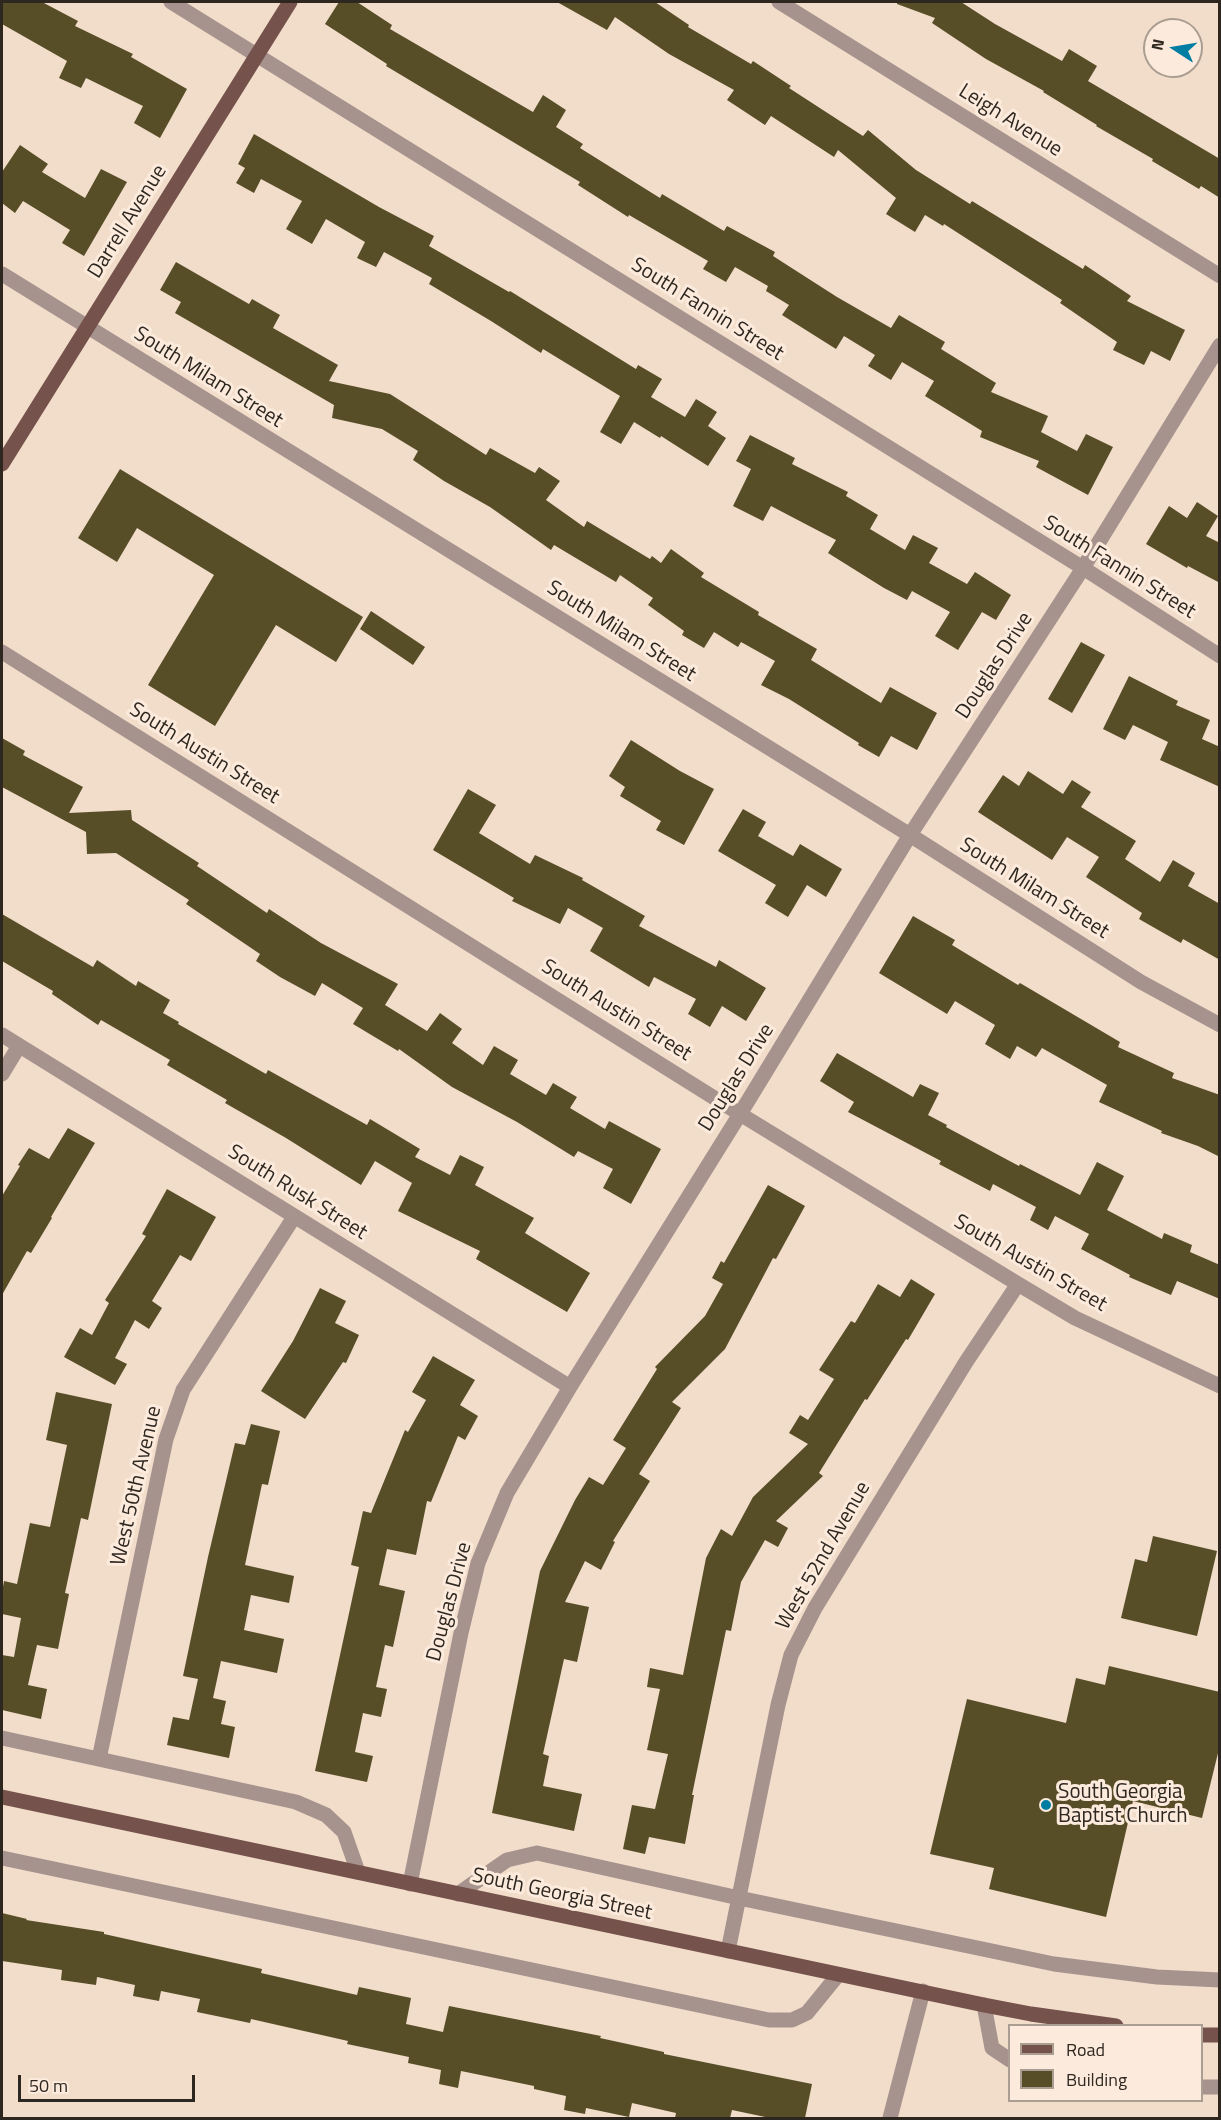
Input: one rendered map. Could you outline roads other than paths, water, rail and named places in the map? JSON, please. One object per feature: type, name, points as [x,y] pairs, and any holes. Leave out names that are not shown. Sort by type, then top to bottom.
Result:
[{"type":"main road","name":"Darrell Avenue","points":[[2,464],[290,2]]},
{"type":"main road","name":"South Georgia Street","points":[[2,1797],[984,2005],[1108,2024]]},
{"type":"main road","points":[[1203,2035],[1220,2035]]},
{"type":"street","name":"South Fannin Street","points":[[171,2],[1083,568],[1220,656]]},
{"type":"street","name":"Leigh Avenue","points":[[779,2],[1220,276]]},
{"type":"street","name":"South Milam Street","points":[[2,274],[910,835],[1142,982],[1220,1025]]},
{"type":"street","name":"Douglas Drive","points":[[411,1884],[461,1633],[478,1563],[507,1493],[910,835],[1083,568],[1220,345]]},
{"type":"street","name":"South Austin Street","points":[[2,652],[740,1114],[1018,1284],[1075,1318],[1220,1386]]},
{"type":"street","name":"South Rusk Street","points":[[2,1035],[570,1387]]},
{"type":"street","points":[[2,1074],[19,1046]]},
{"type":"street","name":"West 50th Avenue","points":[[99,1759],[166,1439],[183,1390],[294,1217]]},
{"type":"street","name":"West 52nd Avenue","points":[[728,1951],[777,1705],[791,1655],[821,1598],[966,1362],[1018,1284]]},
{"type":"street","points":[[2,1738],[296,1802],[326,1815],[344,1832],[358,1872]]},
{"type":"street","points":[[458,1894],[507,1860],[537,1853],[1054,1964],[1157,1977],[1220,1980]]},
{"type":"street","points":[[2,1858],[769,2020],[792,2020],[807,2013],[838,1975]]},
{"type":"street","points":[[890,2118],[923,1991]]},
{"type":"street","points":[[984,2005],[992,2048],[1008,2059]]},
{"type":"street","points":[[1203,2087],[1220,2087]]},
{"type":"place","name":"South Georgia Baptist Church","points":[[1046,1805]]}]
